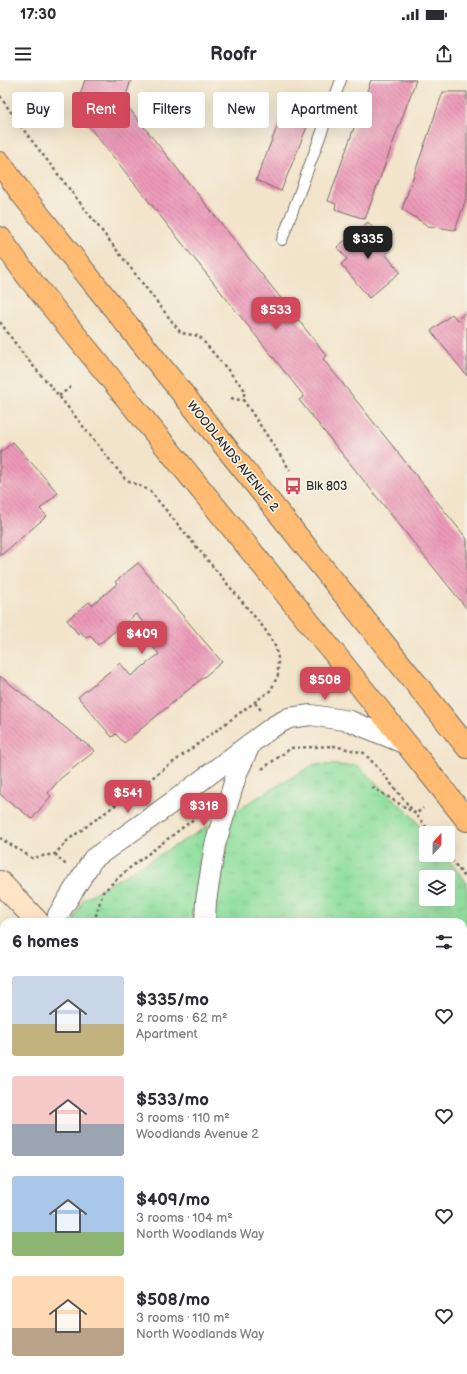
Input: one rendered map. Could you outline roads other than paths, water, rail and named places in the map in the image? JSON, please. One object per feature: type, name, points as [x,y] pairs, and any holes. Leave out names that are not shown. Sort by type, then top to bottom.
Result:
[{"type":"main road","name":"WOODLANDS AVENUE 2","points":[[0,164],[27,200],[467,747]]},
{"type":"main road","points":[[0,238],[28,277],[330,647],[467,820]]},
{"type":"street","points":[[58,918],[93,859],[174,801],[274,726],[289,718],[311,715],[350,721],[406,744]]},
{"type":"street","points":[[205,918],[206,901],[215,845],[237,773],[251,743]]},
{"type":"street","points":[[0,882],[34,918]]},
{"type":"lane","points":[[282,240],[341,80]]},
{"type":"place","name":"Blk 803","points":[[293,486]]}]
